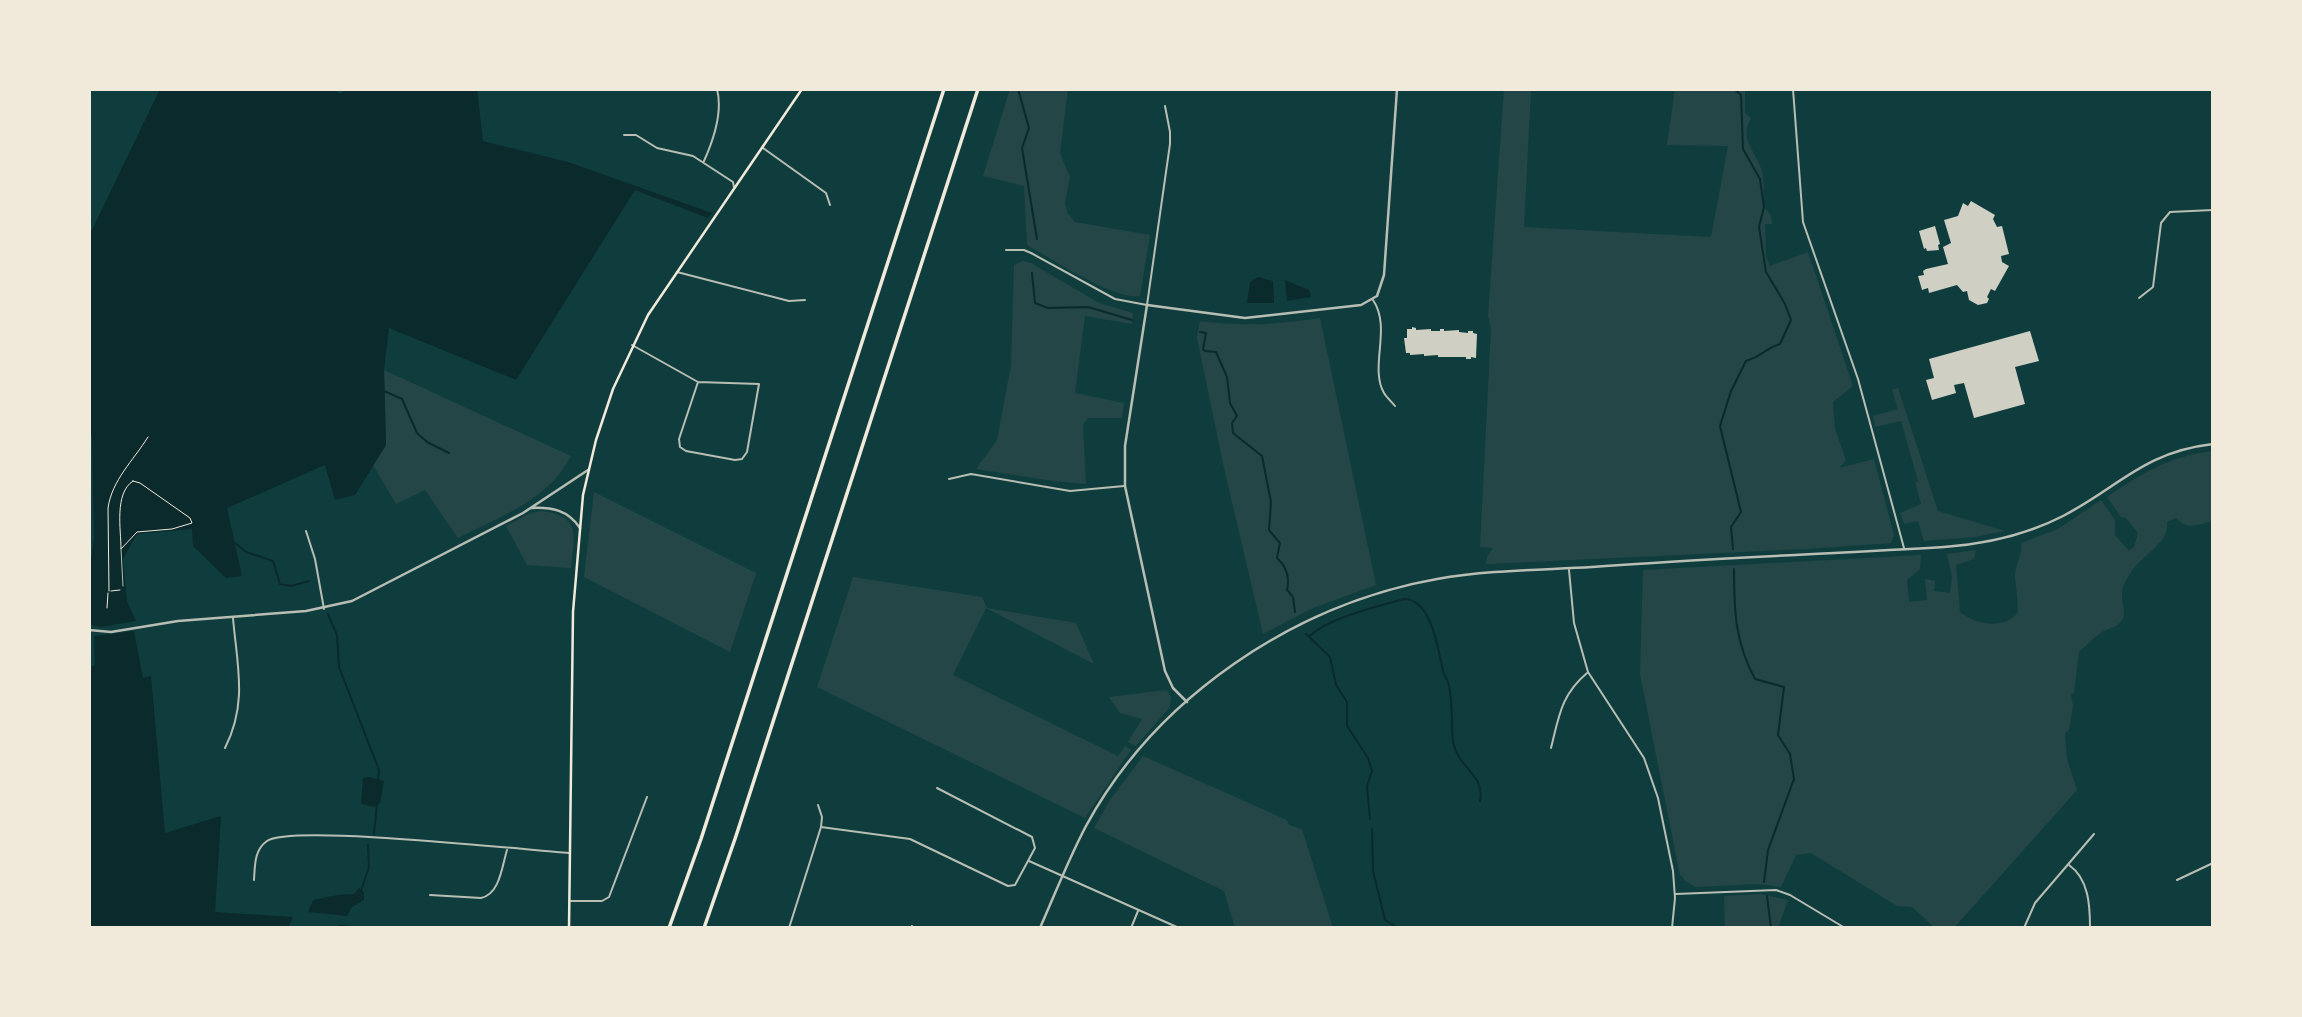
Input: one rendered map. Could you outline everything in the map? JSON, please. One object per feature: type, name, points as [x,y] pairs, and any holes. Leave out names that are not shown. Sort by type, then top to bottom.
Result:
[{"type":"highway","points":[[669,928],[718,787],[944,89]]},
{"type":"highway","points":[[704,928],[741,823],[978,89]]},
{"type":"main road","points":[[569,928],[573,612],[579,528],[588,470],[603,415],[632,345],[648,315],[803,89]]},
{"type":"street","points":[[704,162],[719,111],[717,89]]},
{"type":"street","points":[[1006,250],[1024,250],[1115,299],[1147,305],[1245,318],[1361,305],[1373,300],[1380,291],[1384,275],[1397,89]]},
{"type":"street","points":[[1793,89],[1803,222],[1858,379],[1904,550]]},
{"type":"street","points":[[1165,106],[1170,144],[1125,446],[1125,486],[1165,671],[1173,688],[1187,703]]},
{"type":"street","points":[[624,135],[636,135],[657,148],[693,156],[733,182],[734,188]]},
{"type":"street","points":[[762,148],[826,193],[830,205]]},
{"type":"street","points":[[2139,298],[2153,286],[2161,223],[2169,212],[2213,210]]},
{"type":"street","points":[[677,272],[789,302],[805,300]]},
{"type":"street","points":[[1373,300],[1381,314],[1380,359],[1383,391],[1395,406]]},
{"type":"street","points":[[632,345],[698,382],[758,384],[747,452],[742,459],[686,451],[680,447],[679,439],[698,382]]},
{"type":"street","points":[[1040,928],[1086,827],[1129,762],[1187,703],[1228,668],[1289,629],[1344,604],[1438,579],[1569,568],[1972,545],[2018,535],[2072,511],[2119,479],[2155,459],[2175,451],[2213,444]]},
{"type":"street","points":[[89,630],[111,632],[163,622],[324,609],[370,594],[530,509],[588,470]]},
{"type":"street","points":[[949,479],[971,474],[1070,491],[1125,486]]},
{"type":"street","points":[[530,509],[547,508],[563,512],[571,517],[579,528]]},
{"type":"street","points":[[306,531],[315,559],[324,609]]},
{"type":"street","points":[[1569,568],[1576,630],[1588,672],[1644,758],[1658,798],[1673,871],[1675,894],[1672,928]]},
{"type":"street","points":[[225,748],[236,725],[239,702],[233,617]]},
{"type":"street","points":[[1551,748],[1563,702],[1573,685],[1588,672]]},
{"type":"street","points":[[821,827],[910,839],[1012,886],[1017,883],[1034,848],[1034,840],[1030,834],[937,788]]},
{"type":"street","points":[[570,901],[602,901],[609,897],[647,797]]},
{"type":"street","points":[[789,928],[821,827],[822,817],[818,806]]},
{"type":"street","points":[[2024,928],[2035,903],[2094,834]]},
{"type":"street","points":[[254,880],[256,857],[260,848],[268,841],[285,836],[350,836],[570,853]]},
{"type":"street","points":[[430,895],[481,898],[489,896],[495,887],[507,849]]},
{"type":"street","points":[[1028,860],[1179,928]]},
{"type":"street","points":[[2177,880],[2213,863]]},
{"type":"street","points":[[2068,864],[2076,869],[2087,891],[2090,928]]},
{"type":"street","points":[[1675,894],[1776,890],[1790,895],[1845,928]]},
{"type":"street","points":[[1131,928],[1139,910]]},
{"type":"lane","points":[[121,549],[123,586]]},
{"type":"path","points":[[107,608],[111,591],[107,508],[110,495],[116,482],[148,437]]},
{"type":"path","points":[[133,481],[140,483],[190,518],[192,523],[172,529],[137,532],[121,549],[122,499],[128,484],[133,481]]},
{"type":"path","points":[[111,591],[119,590]]},
{"type":"shaded area","points":[[160,89],[334,89],[340,94],[346,89],[477,89],[483,141],[568,162],[712,213],[708,218],[635,190],[516,380],[389,328],[384,370],[386,445],[355,495],[335,500],[325,465],[227,508],[242,576],[226,578],[193,546],[192,529],[137,534],[123,559],[127,601],[136,621],[100,627],[89,624],[89,574],[94,538],[92,436],[89,432],[89,236]]},
{"type":"shaded area","points":[[1010,89],[1068,89],[1060,153],[1070,177],[1065,203],[1068,214],[1075,222],[1150,235],[1140,296],[1114,292],[1027,245],[1024,186],[983,176]]},
{"type":"shaded area","points":[[1504,89],[1531,89],[1524,227],[1711,237],[1728,146],[1667,145],[1675,89],[1745,89],[1745,113],[1751,118],[1747,140],[1762,172],[1763,207],[1772,218],[1772,224],[1765,224],[1766,257],[1770,266],[1808,252],[1853,386],[1833,402],[1835,429],[1846,460],[1839,468],[1874,459],[1894,535],[1891,543],[1486,564],[1493,548],[1480,547],[1491,329],[1488,316]]},
{"type":"shaded area","points":[[1023,261],[1031,263],[1099,303],[1133,313],[1132,324],[1085,316],[1075,393],[1124,403],[1122,418],[1088,418],[1083,425],[1086,484],[976,469],[997,440],[1011,365],[1014,265]]},
{"type":"shaded area","points":[[1258,277],[1273,281],[1274,303],[1247,303],[1250,282]]},
{"type":"shaded area","points":[[1285,280],[1309,290],[1311,297],[1287,301]]},
{"type":"shaded area","points":[[1320,318],[1376,585],[1313,608],[1263,634],[1197,338],[1200,321],[1260,324]]},
{"type":"shaded area","points":[[384,370],[571,456],[562,471],[536,496],[522,506],[458,538],[425,490],[396,504],[373,465],[386,445]]},
{"type":"shaded area","points":[[1898,388],[1938,511],[2005,531],[1975,537],[1924,541],[1918,521],[1904,524],[1900,513],[1921,504],[1915,482],[1918,481],[1901,421],[1875,427],[1873,416],[1898,409],[1892,390]]},
{"type":"shaded area","points":[[2213,451],[2213,521],[2193,526],[2176,518],[2167,522],[2167,529],[2160,542],[2138,563],[2124,584],[2122,620],[2079,652],[2074,693],[2071,694],[2073,706],[2069,730],[2065,733],[2067,759],[2077,790],[1954,928],[1935,928],[1912,907],[1897,906],[1811,853],[1796,855],[1781,887],[1759,884],[1695,887],[1680,876],[1640,674],[1643,570],[1921,555],[1920,569],[1907,580],[1909,602],[1927,600],[1925,579],[1935,581],[1934,591],[1950,593],[1952,577],[1947,554],[1976,550],[1974,559],[1956,565],[1960,612],[1974,620],[1998,623],[2012,618],[2018,612],[2015,577],[2021,543],[2058,529],[2101,500],[2115,520],[2115,535],[2129,551],[2134,547],[2138,533],[2126,518],[2121,517],[2107,497],[2170,461]]},
{"type":"shaded area","points":[[594,492],[756,573],[730,652],[584,577]]},
{"type":"shaded area","points":[[541,511],[563,517],[569,523],[574,537],[571,568],[527,565],[506,526],[528,514]]},
{"type":"shaded area","points":[[853,577],[982,597],[987,608],[1076,623],[1094,664],[986,608],[953,675],[1118,756],[1125,746],[1131,750],[1085,818],[817,687]]},
{"type":"shaded area","points":[[134,631],[143,678],[151,676],[165,833],[221,816],[215,912],[293,917],[288,928],[89,928],[89,667],[95,665],[94,636]]},
{"type":"shaded area","points":[[1167,690],[1171,697],[1170,707],[1136,746],[1128,742],[1142,719],[1120,713],[1109,697]]},
{"type":"shaded area","points":[[1143,756],[1302,829],[1333,928],[1235,928],[1224,891],[1094,828],[1110,800]]},
{"type":"shaded area","points":[[363,778],[384,781],[380,803],[374,807],[361,804]]},
{"type":"shaded area","points":[[359,888],[364,892],[364,900],[352,907],[347,916],[308,912],[313,900],[354,894]]},
{"type":"shaded area","points":[[1760,894],[1788,900],[1778,928],[1725,928],[1724,896]]},
{"type":"building","points":[[1971,201],[1995,215],[1993,219],[1997,227],[2002,226],[2009,254],[2001,256],[2002,262],[2009,266],[1995,291],[1991,289],[1987,303],[1978,305],[1969,300],[1967,291],[1963,292],[1957,285],[1929,293],[1928,288],[1922,290],[1918,276],[1924,275],[1923,271],[1926,269],[1948,264],[1943,247],[1951,243],[1944,220],[1958,216],[1963,203],[1968,206]]},
{"type":"building","points":[[1935,226],[1939,250],[1927,251],[1919,231]]},
{"type":"building","points":[[1412,327],[1416,330],[1431,331],[1473,331],[1477,334],[1476,358],[1410,355],[1406,353],[1404,338],[1407,338],[1407,329]]},
{"type":"building","points":[[2030,331],[2039,361],[2015,367],[2025,404],[1974,418],[1964,383],[1954,385],[1956,393],[1932,400],[1926,380],[1934,378],[1929,359]]},
{"type":"waterway","points":[[1018,89],[1029,128],[1022,148],[1037,239]]},
{"type":"waterway","points":[[1733,549],[1731,527],[1741,512],[1720,426],[1731,391],[1746,361],[1780,344],[1791,320],[1766,272],[1759,227],[1764,207],[1760,179],[1743,149],[1741,95],[1734,89]]},
{"type":"waterway","points":[[1032,273],[1035,303],[1048,308],[1088,307],[1132,320]]},
{"type":"waterway","points":[[1200,332],[1206,333],[1203,349],[1216,352],[1227,377],[1230,403],[1237,416],[1232,423],[1233,433],[1262,456],[1271,502],[1269,530],[1280,543],[1277,558],[1287,572],[1287,590],[1293,597],[1295,612]]},
{"type":"waterway","points":[[384,391],[402,399],[417,433],[427,442],[449,453]]},
{"type":"waterway","points":[[235,543],[246,552],[273,561],[280,584],[291,586],[309,581]]},
{"type":"waterway","points":[[1734,569],[1737,626],[1748,665],[1755,679],[1784,687],[1778,735],[1790,754],[1794,779],[1768,850],[1764,882]]},
{"type":"waterway","points":[[1309,637],[1339,619],[1404,599],[1414,601],[1421,607],[1432,627],[1449,686],[1453,741],[1460,758],[1479,784],[1480,801]]},
{"type":"waterway","points":[[328,614],[337,635],[339,667],[379,770],[378,780]]},
{"type":"waterway","points":[[1306,634],[1330,657],[1336,685],[1347,702],[1347,726],[1368,758],[1372,771],[1367,786],[1370,819]]},
{"type":"waterway","points":[[374,834],[377,803]]},
{"type":"waterway","points":[[1372,829],[1373,871],[1385,920],[1398,928]]},
{"type":"waterway","points":[[361,891],[369,867],[368,845]]},
{"type":"waterway","points":[[1767,896],[1771,928]]},
{"type":"waterway","points":[[339,926],[366,928]]}]
